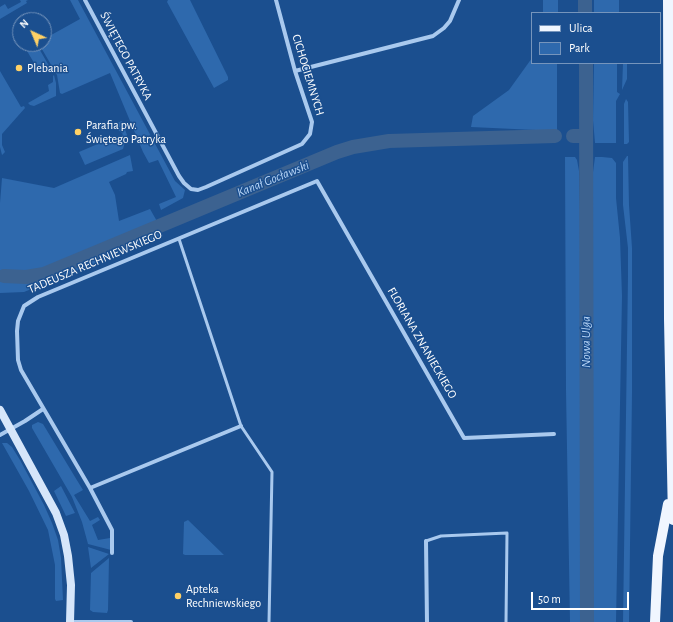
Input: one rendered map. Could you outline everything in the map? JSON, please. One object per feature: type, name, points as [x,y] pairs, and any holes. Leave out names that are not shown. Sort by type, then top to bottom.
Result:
[{"type":"main road","points":[[668,0],[669,319],[673,520]]},
{"type":"main road","points":[[655,622],[658,556],[673,482]]},
{"type":"street","name":"ŚWIĘTEGO PATRYKA","points":[[85,0],[179,176],[191,189],[198,190],[206,188]]},
{"type":"street","name":"CICHOCIEMNYCH","points":[[206,188],[302,144],[310,134],[312,122],[295,71],[276,0]]},
{"type":"street","points":[[295,71],[433,36],[444,28],[450,21],[459,0]]},
{"type":"street","name":"TADEUSZA RECHNIEWSKIEGO","points":[[112,553],[112,530],[90,488],[21,370],[18,360],[17,331],[18,321],[24,306],[38,297],[179,240],[316,181]]},
{"type":"street","name":"FLORIANA ZNANIECKIEGO","points":[[316,181],[464,438],[554,434]]},
{"type":"street","points":[[0,434],[43,409]]},
{"type":"street","points":[[0,410],[56,513],[64,535],[71,585],[70,622],[131,622]]},
{"type":"street","points":[[90,488],[241,426]]},
{"type":"street","points":[[426,542],[427,622]]},
{"type":"lane","points":[[179,240],[208,331],[241,426],[272,472],[269,622]]},
{"type":"lane","points":[[426,542],[441,536],[507,533],[506,622]]},
{"type":"green space","points":[[20,0],[28,0],[26,1],[27,3],[0,19],[0,7],[5,4],[8,9],[21,2]]},
{"type":"green space","points":[[70,0],[78,0],[175,181],[185,190],[183,198],[161,210],[159,204],[176,197],[158,160],[149,163],[143,152],[110,73],[62,94],[60,93],[57,75],[44,52],[52,52],[52,35],[80,19]]},
{"type":"green space","points":[[168,0],[190,0],[228,77],[228,80],[214,88],[167,2]]},
{"type":"green space","points":[[543,0],[558,0],[558,12],[543,12]]},
{"type":"green space","points":[[594,0],[619,0],[619,12],[594,12]]},
{"type":"green space","points":[[28,52],[41,52],[52,71],[50,72],[45,70],[40,73]]},
{"type":"green space","points":[[531,59],[531,64],[557,64],[557,131],[471,127],[473,116],[509,90]]},
{"type":"green space","points":[[594,64],[617,64],[617,92],[620,94],[616,101],[616,143],[595,143],[593,120]]},
{"type":"green space","points":[[623,64],[627,64],[627,79],[622,90]]},
{"type":"green space","points":[[0,71],[21,107],[24,106],[25,108],[2,134],[2,145],[5,152],[2,155],[0,147]]},
{"type":"green space","points":[[54,75],[56,83],[56,96],[34,106],[30,105],[28,103],[49,91],[48,85],[53,82]]},
{"type":"green space","points":[[626,99],[628,102],[629,142],[624,144],[624,104]]},
{"type":"green space","points":[[122,121],[127,135],[123,149],[85,165],[79,152],[114,137],[120,138],[123,134],[114,124]]},
{"type":"green space","points":[[130,155],[133,171],[127,172],[126,174],[109,182],[115,195],[119,221],[150,209],[158,223],[48,269],[26,274],[4,274],[3,278],[35,279],[160,229],[163,236],[24,292],[0,293],[0,203],[2,178],[54,188]]},
{"type":"green space","points":[[627,156],[632,248],[632,393],[629,622],[623,622],[628,248],[623,205],[623,162]]},
{"type":"green space","points":[[565,157],[575,157],[579,171],[582,622],[570,622],[566,390]]},
{"type":"green space","points":[[595,157],[612,158],[616,163],[616,198],[620,238],[622,296],[616,622],[591,622],[592,180]]},
{"type":"green space","points":[[38,422],[43,424],[83,490],[74,495],[90,521],[98,517],[100,520],[92,525],[98,540],[110,538],[111,550],[88,544],[82,522],[72,497],[32,428],[32,425]]},
{"type":"green space","points":[[2,443],[7,443],[12,447],[44,505],[52,523],[58,540],[61,558],[63,600],[56,601],[55,599],[55,565],[48,530],[29,491]]},
{"type":"green space","points":[[61,486],[75,513],[66,516],[54,491]]},
{"type":"green space","points":[[188,520],[224,555],[183,554],[184,522]]},
{"type":"green space","points":[[88,547],[109,554],[91,568]]},
{"type":"green space","points":[[109,558],[108,610],[107,613],[93,612],[90,610],[91,573]]},
{"type":"waterway","name":"Nowa Ulga","points":[[585,0],[585,12]]},
{"type":"waterway","name":"Nowa Ulga","points":[[586,64],[587,622]]},
{"type":"waterway","name":"Kanał Gocławski","points":[[4,276],[26,277],[44,274],[337,152],[353,147],[389,141],[555,136]]},
{"type":"waterway","name":"Kanał Gocławski","points":[[573,136],[586,136]]},
{"type":"place","name":"Plebania","points":[[19,68]]},
{"type":"place","name":"Parafia pw. Świętego Patryka","points":[[78,132]]},
{"type":"place","name":"Apteka Rechniewskiego","points":[[178,596]]}]
